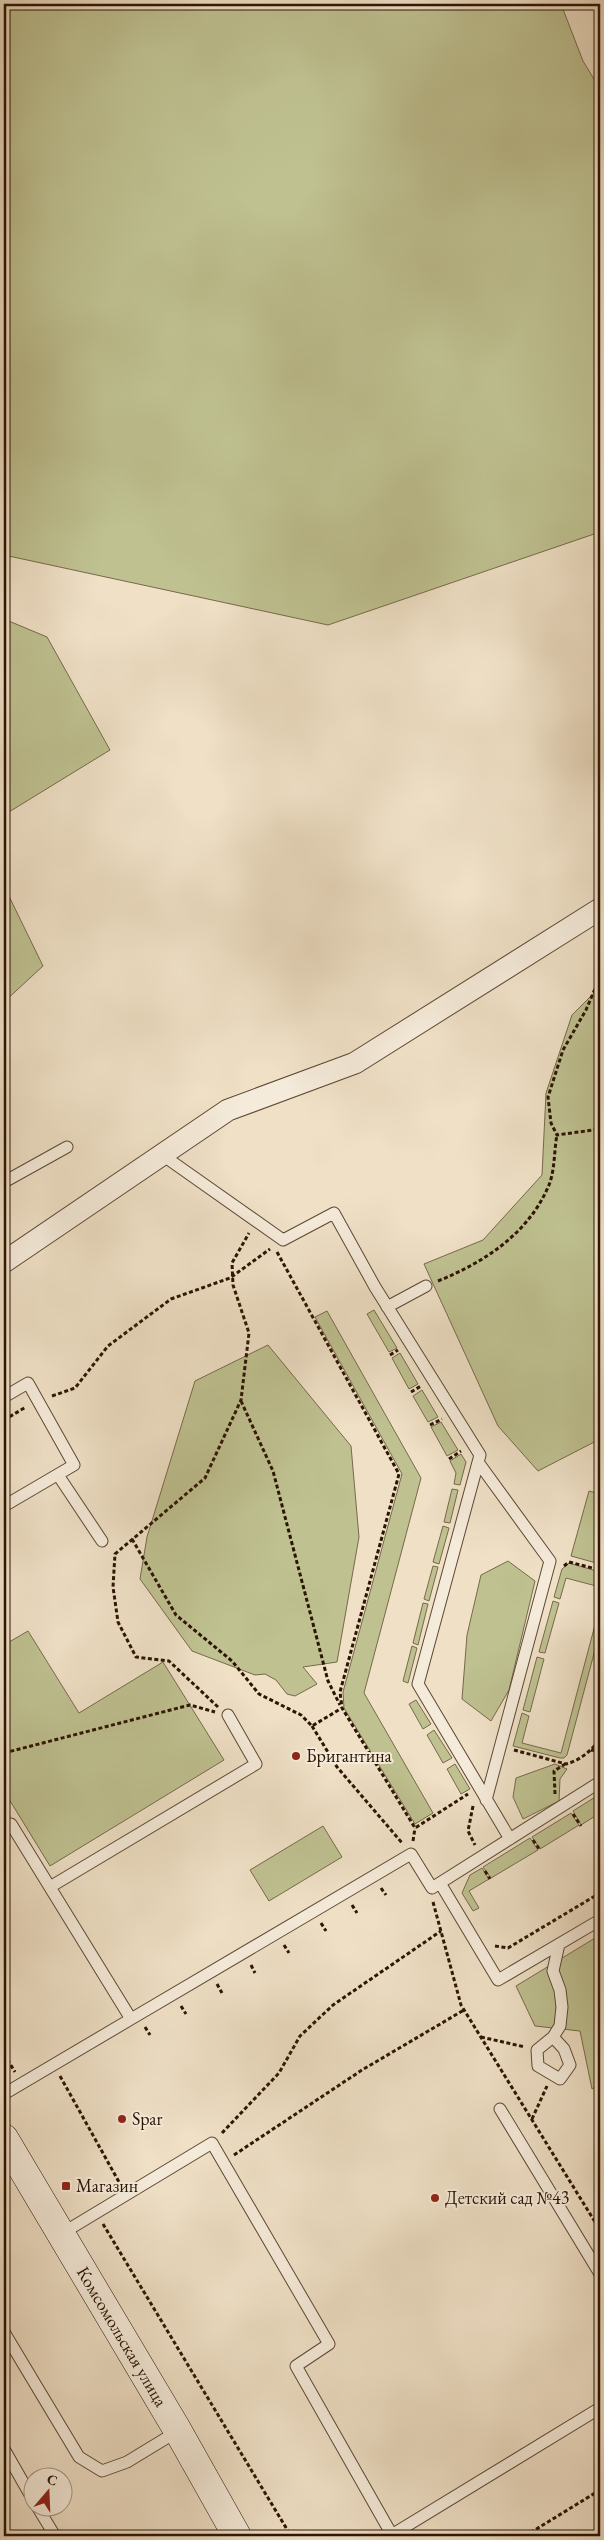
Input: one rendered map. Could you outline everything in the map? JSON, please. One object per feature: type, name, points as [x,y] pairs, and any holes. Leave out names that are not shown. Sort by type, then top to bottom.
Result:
[{"type":"main road","name":"Комсомольская улица","points":[[4,2138],[178,2431],[237,2536]]},
{"type":"street","points":[[4,1262],[228,1110],[355,1063],[600,909]]},
{"type":"lane","points":[[4,1182],[68,1147]]},
{"type":"lane","points":[[161,1154],[283,1240],[334,1213],[387,1307],[480,1455],[418,1684],[510,1839]]},
{"type":"lane","points":[[387,1307],[426,1286]]},
{"type":"lane","points":[[4,1397],[28,1383],[74,1465],[4,1506]]},
{"type":"lane","points":[[478,1462],[550,1561],[486,1800]]},
{"type":"lane","points":[[58,1475],[102,1541]]},
{"type":"lane","points":[[50,1887],[256,1764],[228,1716]]},
{"type":"lane","points":[[4,2094],[411,1854],[432,1888],[600,1782]]},
{"type":"lane","points":[[11,1824],[131,2019]]},
{"type":"lane","points":[[440,1883],[498,1980],[600,1920]]},
{"type":"lane","points":[[553,2037],[564,2049],[570,2065],[560,2079],[538,2066],[537,2050],[553,2037],[560,2026],[562,2008],[560,1990],[553,1971],[558,1944]]},
{"type":"lane","points":[[500,2108],[600,2274]]},
{"type":"lane","points":[[61,2234],[212,2143],[330,2344],[296,2366],[391,2536],[600,2408]]},
{"type":"lane","points":[[4,2332],[79,2457],[102,2470],[127,2462],[178,2431]]},
{"type":"lane","points":[[4,2450],[22,2481]]},
{"type":"lane","points":[[44,2518],[55,2536]]},
{"type":"path","points":[[426,1286],[459,1273],[492,1254],[525,1227],[549,1184],[557,1135],[551,1123],[548,1097],[563,1050],[586,1010],[600,976]]},
{"type":"path","points":[[557,1135],[600,1129]]},
{"type":"path","points":[[228,1716],[168,1661],[136,1656],[118,1622],[113,1587],[115,1554],[205,1478],[241,1400],[249,1333],[232,1276],[232,1263],[256,1221]]},
{"type":"path","points":[[4,1420],[38,1400],[75,1388],[108,1346],[171,1299],[232,1276],[274,1246],[399,1474],[340,1692],[342,1708]]},
{"type":"path","points":[[394,1340],[404,1356]]},
{"type":"path","points":[[390,1355],[400,1349]]},
{"type":"path","points":[[417,1378],[427,1394]]},
{"type":"path","points":[[411,1392],[422,1386]]},
{"type":"path","points":[[241,1400],[272,1471],[328,1681],[342,1708],[415,1828],[473,1791]]},
{"type":"path","points":[[437,1411],[447,1427]]},
{"type":"path","points":[[430,1425],[442,1419]]},
{"type":"path","points":[[456,1443],[464,1456]]},
{"type":"path","points":[[449,1459],[461,1451]]},
{"type":"path","points":[[132,1539],[152,1577],[176,1615],[232,1661],[259,1694],[301,1715],[312,1726],[337,1768],[411,1854]]},
{"type":"path","points":[[561,1568],[569,1562],[600,1570]]},
{"type":"path","points":[[4,1753],[190,1705],[228,1716]]},
{"type":"path","points":[[312,1726],[342,1708]]},
{"type":"path","points":[[555,1810],[554,1771],[573,1762],[591,1750],[600,1738]]},
{"type":"path","points":[[511,1749],[566,1764]]},
{"type":"path","points":[[591,1750],[600,1751]]},
{"type":"path","points":[[473,1804],[468,1831],[482,1856]]},
{"type":"path","points":[[578,1807],[571,1811],[581,1826]]},
{"type":"path","points":[[531,1837],[540,1850]]},
{"type":"path","points":[[380,1885],[386,1895]]},
{"type":"path","points":[[493,1946],[508,1948],[600,1893]]},
{"type":"path","points":[[431,1894],[464,2010],[600,2230]]},
{"type":"path","points":[[351,1902],[357,1913]]},
{"type":"path","points":[[320,1920],[326,1931]]},
{"type":"path","points":[[212,2143],[280,2073],[300,2036],[333,2005],[441,1931]]},
{"type":"path","points":[[283,1942],[289,1953]]},
{"type":"path","points":[[249,1962],[255,1973]]},
{"type":"path","points":[[216,1981],[222,1993]]},
{"type":"path","points":[[179,2003],[186,2014]]},
{"type":"path","points":[[223,2162],[362,2070],[464,2010]]},
{"type":"path","points":[[143,2024],[150,2035]]},
{"type":"path","points":[[481,2037],[537,2050]]},
{"type":"path","points":[[4,2054],[21,2084]]},
{"type":"path","points":[[59,2073],[126,2194]]},
{"type":"path","points":[[532,2120],[553,2075]]},
{"type":"path","points":[[96,2212],[291,2536]]},
{"type":"path","points":[[525,2536],[600,2490]]},
{"type":"green space","points":[[4,4],[561,4],[583,61],[600,89],[600,532],[328,625],[4,555]]},
{"type":"green space","points":[[4,619],[47,637],[110,750],[4,815]]},
{"type":"green space","points":[[4,886],[43,966],[4,1002]]},
{"type":"green space","points":[[600,987],[600,1439],[538,1471],[498,1426],[424,1264],[483,1240],[542,1175],[546,1093],[572,1015]]},
{"type":"green space","points":[[374,1310],[397,1348],[389,1352],[367,1314]]},
{"type":"green space","points":[[327,1311],[421,1478],[364,1693],[433,1813],[415,1824],[344,1708],[343,1692],[402,1474],[315,1317]]},
{"type":"green space","points":[[268,1345],[351,1446],[359,1537],[337,1662],[303,1667],[317,1684],[295,1696],[287,1694],[276,1680],[265,1674],[255,1675],[192,1651],[140,1579],[147,1537],[195,1381]]},
{"type":"green space","points":[[400,1353],[418,1384],[409,1389],[392,1358]]},
{"type":"green space","points":[[422,1390],[438,1417],[428,1422],[413,1396]]},
{"type":"green space","points":[[441,1422],[458,1450],[447,1456],[431,1427]]},
{"type":"green space","points":[[461,1454],[466,1462],[460,1485],[454,1484],[456,1473],[450,1461]]},
{"type":"green space","points":[[452,1489],[458,1490],[450,1523],[444,1522]]},
{"type":"green space","points":[[589,1491],[600,1494],[600,1564],[571,1556]]},
{"type":"green space","points":[[443,1526],[449,1528],[439,1564],[433,1562]]},
{"type":"green space","points":[[508,1561],[535,1581],[509,1690],[491,1721],[462,1699],[467,1635],[481,1575]]},
{"type":"green space","points":[[569,1563],[600,1572],[600,1587],[566,1578],[560,1599],[554,1597],[562,1569]]},
{"type":"green space","points":[[433,1566],[438,1567],[429,1601],[424,1599]]},
{"type":"green space","points":[[553,1601],[559,1603],[545,1653],[539,1652]]},
{"type":"green space","points":[[423,1603],[428,1604],[418,1645],[413,1643]]},
{"type":"green space","points":[[600,1606],[600,1631],[567,1755],[564,1758],[560,1758],[513,1746],[522,1713],[529,1716],[522,1743],[561,1753]]},
{"type":"green space","points":[[28,1631],[79,1713],[163,1662],[224,1760],[50,1866],[4,1791],[4,1645]]},
{"type":"green space","points":[[412,1646],[417,1648],[408,1683],[403,1681]]},
{"type":"green space","points":[[537,1657],[544,1659],[530,1712],[523,1710]]},
{"type":"green space","points":[[416,1700],[431,1724],[423,1729],[409,1704]]},
{"type":"green space","points":[[434,1730],[452,1758],[443,1763],[427,1735]]},
{"type":"green space","points":[[455,1764],[470,1789],[461,1794],[447,1769]]},
{"type":"green space","points":[[555,1764],[567,1769],[560,1779],[559,1801],[523,1819],[513,1797],[516,1778]]},
{"type":"green space","points":[[600,1794],[600,1813],[581,1825],[573,1811]]},
{"type":"green space","points":[[571,1813],[579,1825],[540,1849],[532,1837]]},
{"type":"green space","points":[[323,1826],[342,1857],[269,1901],[250,1870]]},
{"type":"green space","points":[[530,1838],[538,1850],[491,1878],[483,1867]]},
{"type":"green space","points":[[482,1868],[489,1879],[469,1891],[479,1908],[473,1911],[462,1893],[470,1875]]},
{"type":"green space","points":[[600,1935],[600,2084],[592,2089],[580,2031],[535,2026],[516,1986]]},
{"type":"place","name":"Бригантина","points":[[296,1756]]},
{"type":"place","name":"Spar","points":[[122,2119]]},
{"type":"place","name":"Магазин","points":[[66,2186]]},
{"type":"place","name":"Детский сад №43","points":[[435,2198]]}]
